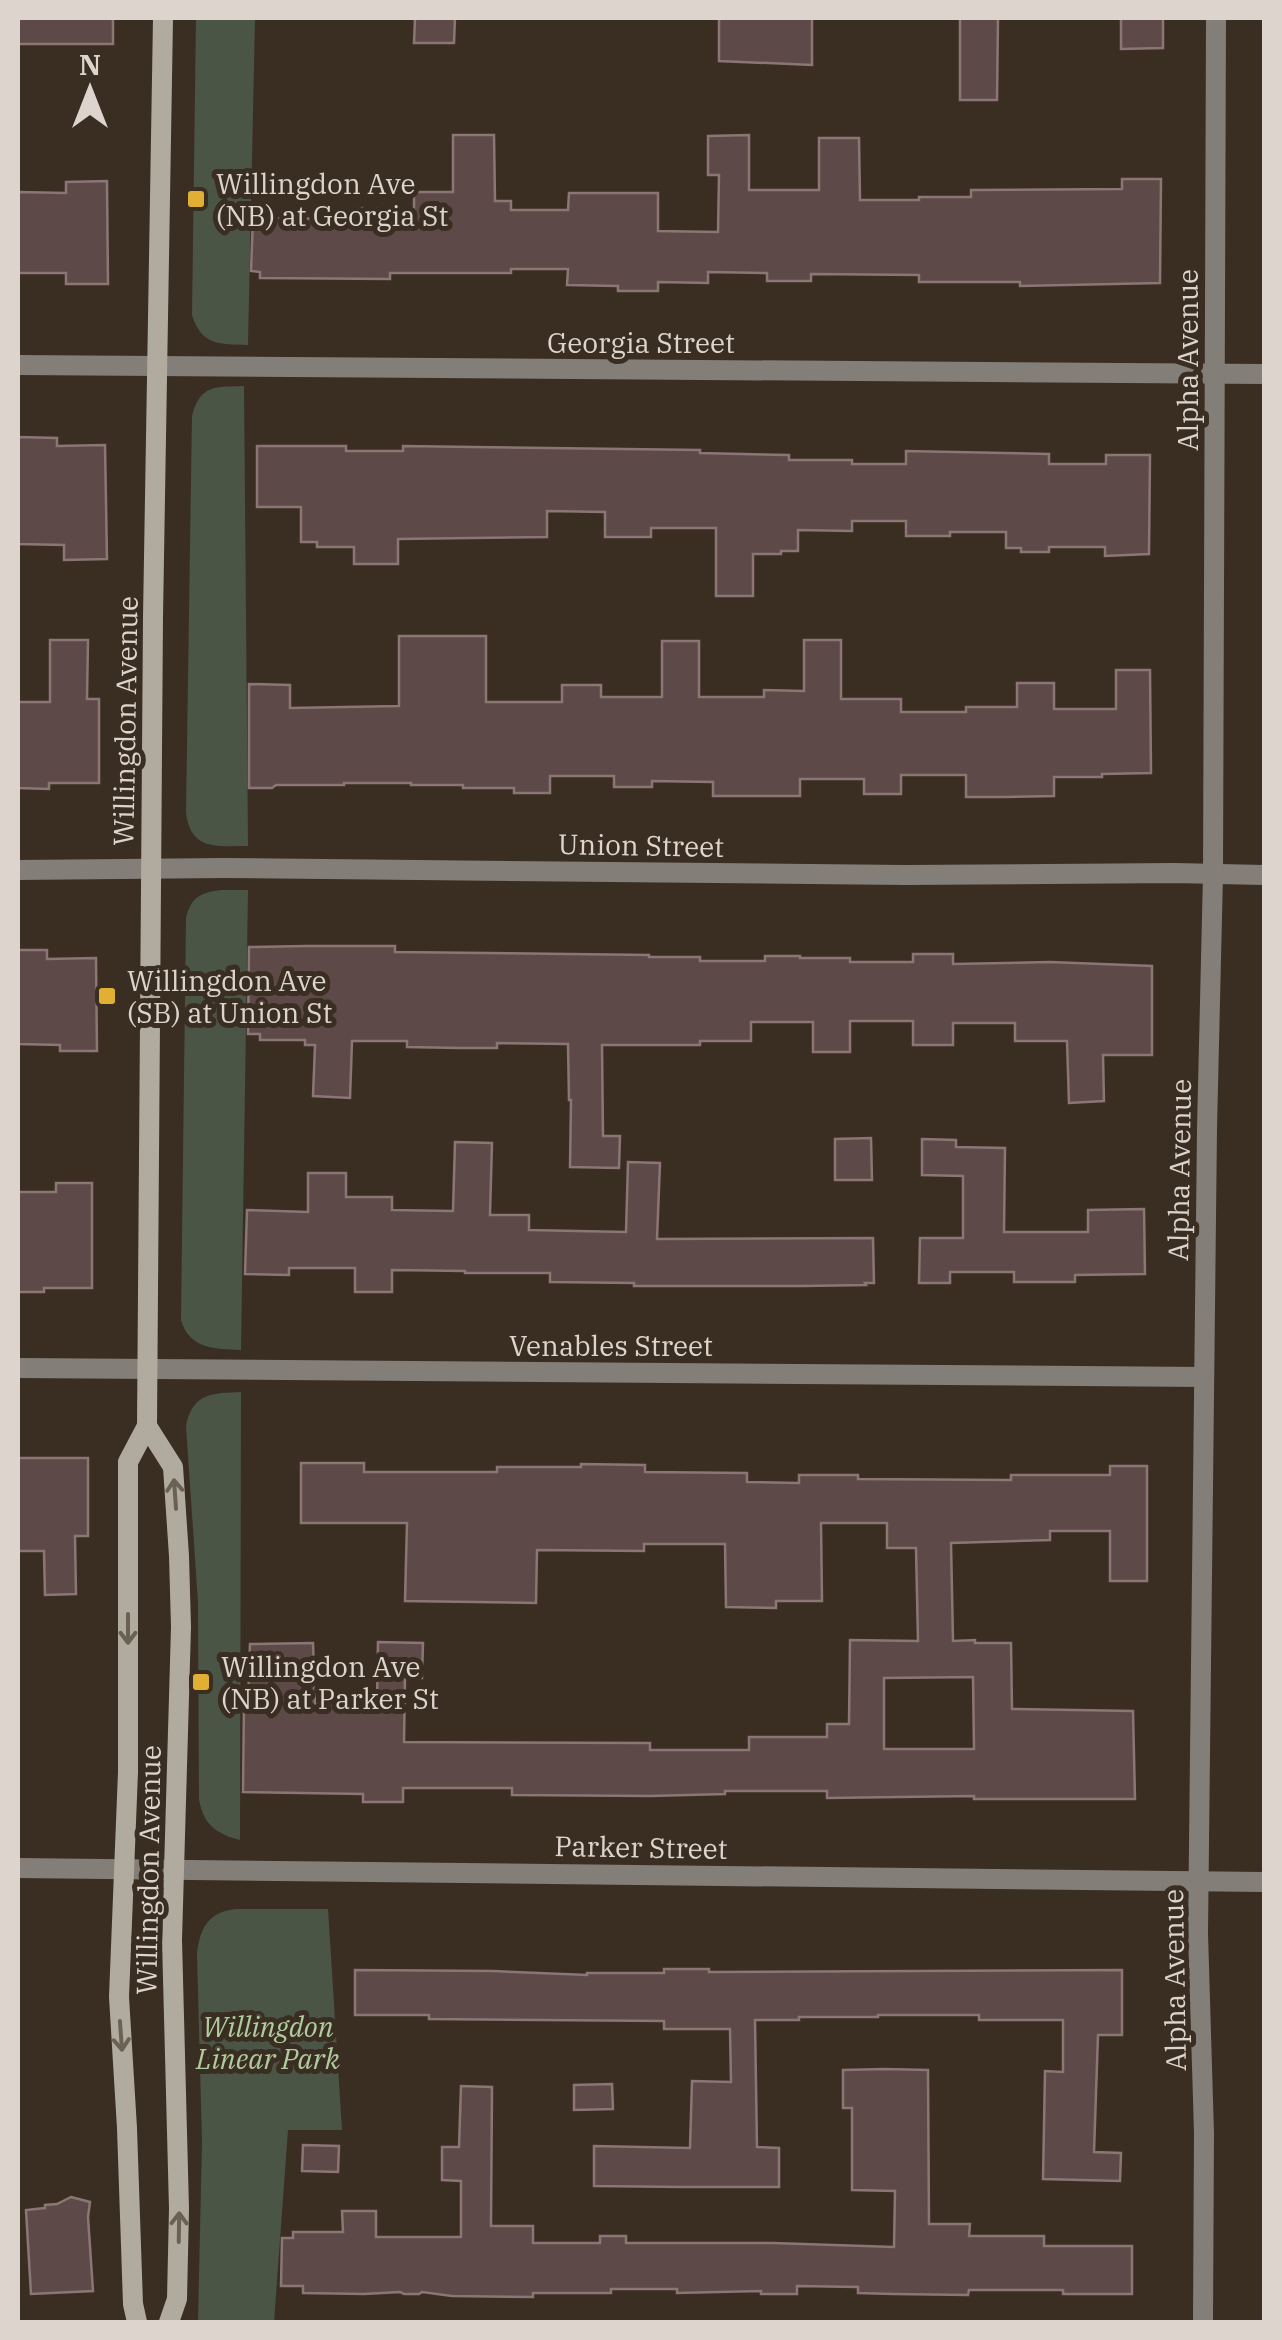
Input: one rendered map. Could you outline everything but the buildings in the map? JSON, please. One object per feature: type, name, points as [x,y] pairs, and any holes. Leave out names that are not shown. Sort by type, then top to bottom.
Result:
[{"type":"main road","name":"Willingdon Avenue","points":[[138,2322],[133,2304],[119,1998],[128,1772],[128,1462],[147,1426],[163,18]]},
{"type":"main road","name":"Willingdon Avenue","points":[[147,1426],[173,1467],[181,1626],[172,1940],[179,2210],[177,2299],[169,2322]]},
{"type":"street","name":"Alpha Avenue","points":[[1202,2322],[1204,2133],[1198,1933],[1213,874],[1216,18]]},
{"type":"street","name":"Georgia Street","points":[[18,366],[1264,374]]},
{"type":"street","name":"Union Street","points":[[18,870],[1264,875]]},
{"type":"street","name":"Venables Street","points":[[18,1368],[1204,1377]]},
{"type":"street","name":"Parker Street","points":[[18,1868],[1264,1882]]},
{"type":"green space","points":[[196,18],[255,18],[248,345],[206,338],[192,315]]},
{"type":"green space","points":[[244,386],[248,846],[226,846],[200,840],[193,834],[186,813],[192,416],[200,398],[210,389]]},
{"type":"green space","points":[[222,890],[248,890],[241,1350],[204,1346],[190,1337],[181,1320],[186,918],[198,897]]},
{"type":"green space","points":[[241,1392],[240,1840],[212,1827],[199,1799],[198,1602],[186,1426],[193,1407],[205,1397]]},
{"type":"green space","name":"Willingdon Linear Park","points":[[236,1909],[328,1909],[342,2130],[288,2130],[274,2322],[198,2322],[202,2142],[197,1954],[207,1923]]},
{"type":"place","name":"Willingdon Ave (NB) at Georgia St","points":[[196,199]]},
{"type":"place","name":"Willingdon Ave (SB) at Union St","points":[[107,996]]},
{"type":"place","name":"Willingdon Ave (NB) at Parker St","points":[[201,1682]]}]
